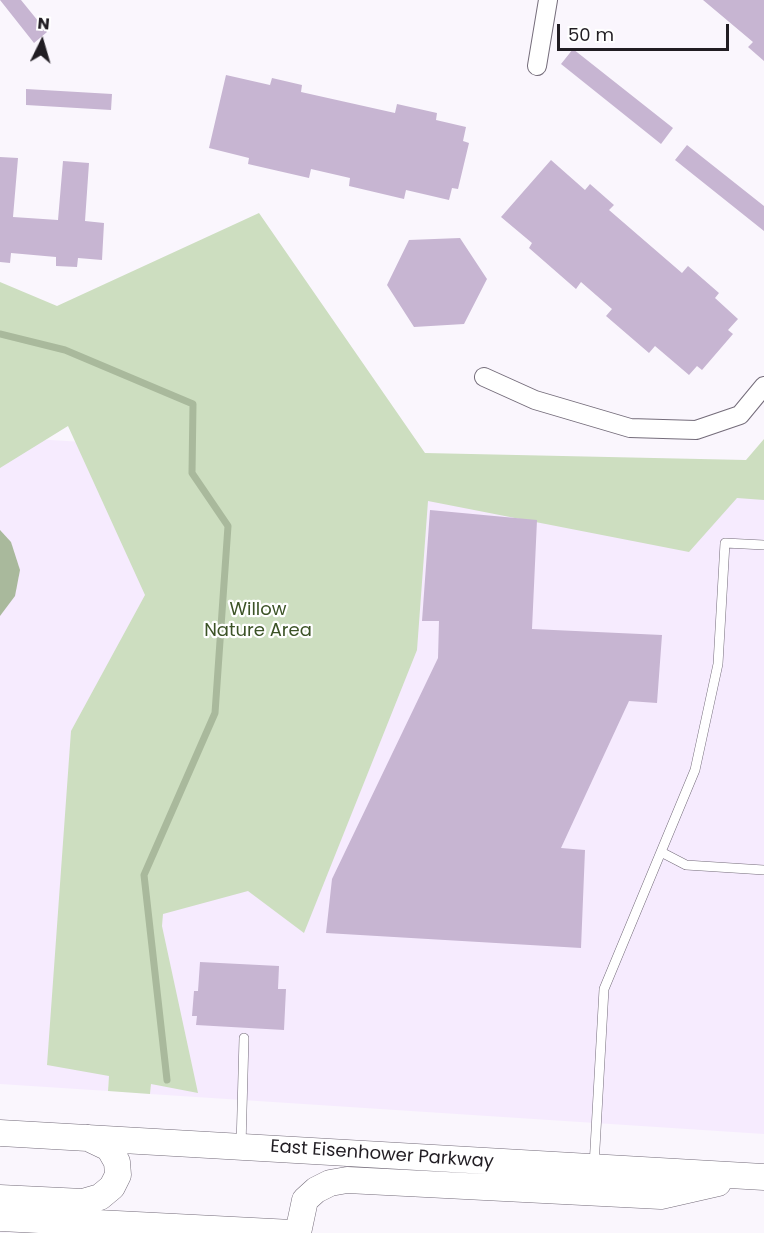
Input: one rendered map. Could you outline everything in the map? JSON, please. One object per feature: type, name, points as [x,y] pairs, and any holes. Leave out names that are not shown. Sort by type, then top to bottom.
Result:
[{"type":"main road","name":"East Eisenhower Parkway","points":[[0,1133],[756,1177]]},
{"type":"main road","points":[[0,1198],[82,1202],[100,1197],[118,1176],[117,1162],[109,1148],[86,1137]]},
{"type":"main road","points":[[298,1233],[305,1200],[323,1186],[347,1180],[661,1196],[756,1177]]},
{"type":"main road","points":[[0,1218],[292,1233]]},
{"type":"street","points":[[537,66],[548,0]]},
{"type":"street","points":[[484,377],[535,400],[630,428],[685,430],[696,430],[740,415],[764,386]]},
{"type":"lane","points":[[593,1168],[604,989],[695,770],[716,672],[725,543],[764,545]]},
{"type":"lane","points":[[661,852],[686,865],[764,870]]},
{"type":"lane","points":[[241,1146],[244,1038]]},
{"type":"shaded area","points":[[0,437],[167,447],[108,1091],[0,1084]]},
{"type":"shaded area","points":[[380,462],[764,489],[764,1134],[150,1094],[172,778]]},
{"type":"shaded area","points":[[0,530],[11,542],[20,570],[15,596],[0,616]]},
{"type":"green space","name":"Willow Nature Area","points":[[259,213],[425,453],[746,460],[764,439],[764,500],[737,498],[689,552],[428,501],[417,650],[304,933],[248,891],[163,914],[162,926],[198,1093],[151,1084],[150,1094],[108,1091],[109,1076],[47,1065],[71,731],[145,595],[68,426],[0,468],[0,282],[57,306]]},
{"type":"building","points":[[0,0],[21,0],[47,32],[34,43]]},
{"type":"building","points":[[703,0],[764,0],[764,61],[748,47],[753,42]]},
{"type":"building","points":[[573,49],[673,128],[661,144],[561,64]]},
{"type":"building","points":[[226,75],[270,85],[272,78],[302,85],[301,92],[395,113],[397,104],[437,113],[436,120],[466,127],[463,141],[469,143],[458,189],[452,188],[449,200],[406,190],[404,199],[349,186],[350,178],[311,169],[309,178],[248,164],[249,158],[209,148]]},
{"type":"building","points":[[26,89],[112,94],[111,110],[26,105]]},
{"type":"building","points":[[687,145],[764,206],[764,231],[675,160]]},
{"type":"building","points":[[0,157],[18,158],[13,217],[58,220],[63,161],[89,163],[85,221],[104,223],[102,260],[78,258],[77,267],[56,266],[56,257],[11,253],[10,263],[0,262]]},
{"type":"building","points":[[551,160],[585,190],[590,184],[614,205],[609,210],[682,273],[688,266],[719,293],[715,298],[738,319],[728,330],[733,334],[702,370],[697,366],[689,375],[655,346],[649,353],[606,316],[612,309],[581,282],[576,289],[529,248],[532,243],[501,217]]},
{"type":"building","points":[[460,238],[487,279],[464,324],[414,327],[387,285],[409,240]]},
{"type":"building","points":[[430,510],[537,520],[532,629],[662,635],[657,703],[629,701],[561,848],[585,850],[581,948],[326,933],[332,879],[438,658],[439,621],[422,621]]},
{"type":"building","points":[[200,962],[279,966],[278,989],[286,989],[284,1030],[196,1025],[197,1016],[192,1016],[194,991],[198,991]]},
{"type":"waterway","points":[[0,334],[65,350],[193,404],[192,473],[228,526],[215,713],[144,875],[167,1080]]}]
